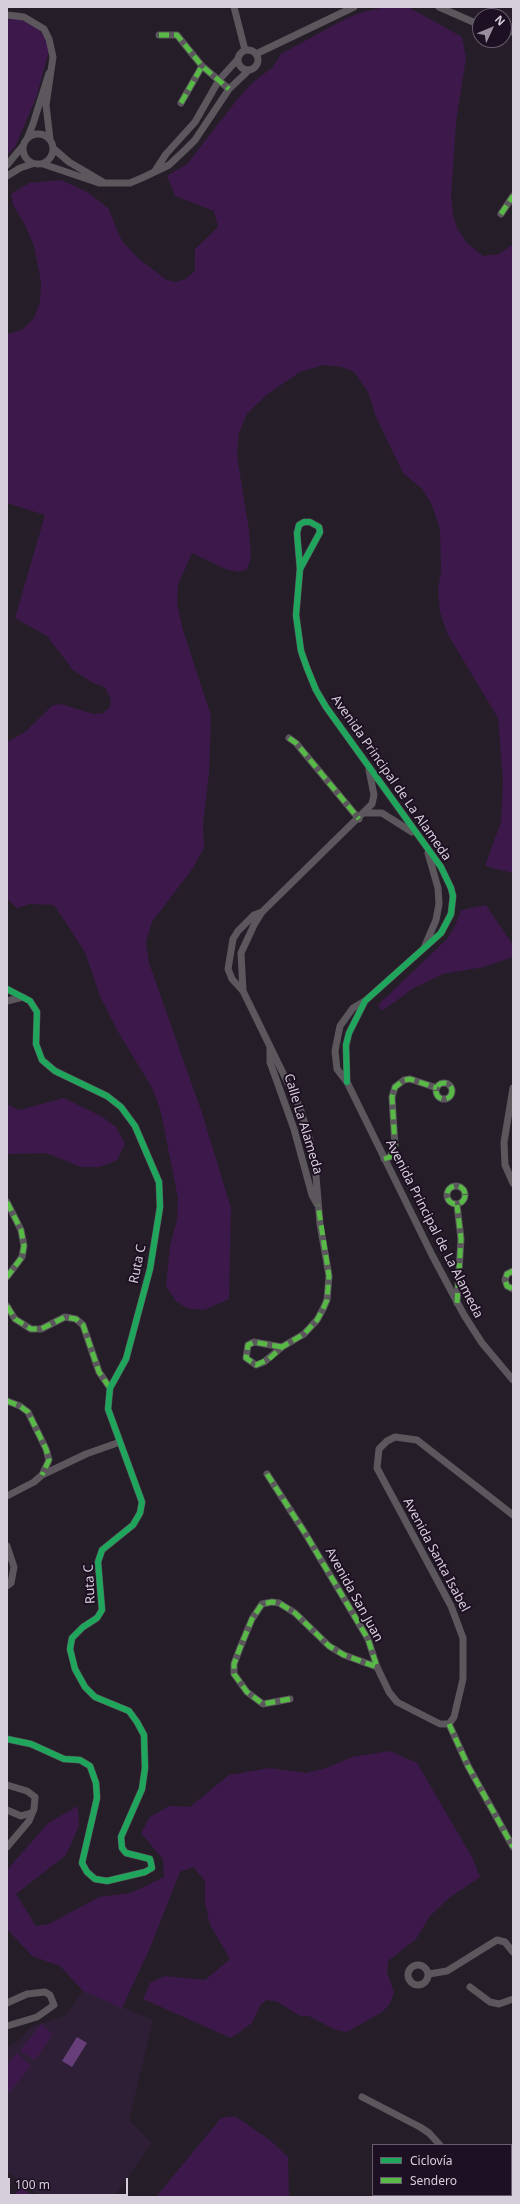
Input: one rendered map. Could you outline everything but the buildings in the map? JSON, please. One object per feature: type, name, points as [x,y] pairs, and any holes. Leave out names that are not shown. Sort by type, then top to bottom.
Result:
[{"type":"street","points":[[234,7],[245,50]]},
{"type":"street","points":[[256,54],[354,7]]},
{"type":"street","points":[[439,7],[472,21]]},
{"type":"street","points":[[7,15],[24,17],[44,30],[52,48],[53,57],[46,105],[50,139],[54,149],[79,168],[105,183]]},
{"type":"street","points":[[159,34],[177,35],[202,66],[229,89]]},
{"type":"street","points":[[7,176],[20,168],[32,164],[43,164],[61,169],[91,181],[105,183],[130,183],[170,165],[187,148],[204,127],[229,89],[248,71],[254,69],[258,64],[256,54],[250,50],[245,50],[240,54],[238,59],[219,80],[195,122],[155,171]]},
{"type":"street","points":[[238,59],[240,67],[248,71]]},
{"type":"street","points":[[181,103],[202,66]]},
{"type":"street","points":[[7,165],[22,147],[34,124],[51,67]]},
{"type":"street","points":[[27,139],[35,134],[40,134],[50,139]]},
{"type":"street","points":[[179,140],[181,146],[187,148]]},
{"type":"street","points":[[22,147],[24,157],[32,164]]},
{"type":"street","points":[[43,164],[51,158],[54,149]]},
{"type":"street","points":[[501,214],[513,196]]},
{"type":"street","name":"Avenida Principal de La Alameda","points":[[300,569],[320,532],[319,527],[310,522],[304,522],[299,525],[297,533],[300,569],[296,615],[301,651],[316,690],[428,851],[442,867],[451,888],[452,904],[448,922],[441,933],[366,1001],[349,1033],[346,1045],[347,1082]]},
{"type":"street","points":[[289,738],[296,743],[362,816],[382,813],[400,822],[420,839]]},
{"type":"street","name":"Calle La Alameda","points":[[243,991],[241,953],[262,912],[362,816],[372,804],[374,795],[368,766]]},
{"type":"street","name":"Avenida Principal de La Alameda","points":[[424,948],[436,920],[439,904],[438,888],[428,851]]},
{"type":"street","points":[[439,904],[452,904]]},
{"type":"street","name":"Calle La Alameda","points":[[262,912],[254,915],[238,931],[230,950],[228,969],[232,979],[243,991],[300,1108],[316,1176],[318,1205],[329,1276],[327,1300],[311,1327],[296,1340],[282,1347],[275,1355],[256,1365],[246,1358],[248,1345],[254,1342],[282,1347]]},
{"type":"street","points":[[230,950],[241,953]]},
{"type":"street","name":"Ruta C","points":[[7,989],[30,1001],[37,1012],[36,1044],[42,1060],[54,1070],[107,1096],[120,1107],[135,1126],[159,1182],[160,1207],[150,1269],[126,1359],[110,1388],[108,1409],[142,1502],[140,1513],[133,1525],[102,1550],[98,1562],[102,1610],[98,1618],[82,1627],[72,1638],[70,1649],[75,1669],[85,1687],[95,1697],[129,1711],[144,1735],[145,1768],[142,1789],[121,1837],[122,1848],[126,1853],[150,1859],[152,1868],[145,1872],[107,1881],[95,1879],[87,1872],[82,1863],[97,1798],[96,1783],[90,1766],[80,1760],[64,1759],[30,1744],[7,1739]]},
{"type":"street","points":[[7,1001],[23,997]]},
{"type":"street","name":"Avenida Principal de La Alameda","points":[[366,1001],[358,1004],[344,1019],[337,1039],[335,1050],[336,1063],[341,1075],[347,1082],[457,1303],[482,1342],[513,1380]]},
{"type":"street","points":[[337,1039],[346,1045]]},
{"type":"street","name":"Calle La Alameda","points":[[270,1048],[270,1062],[294,1128],[312,1195],[318,1205]]},
{"type":"street","points":[[384,1159],[390,1156],[395,1146],[392,1097],[395,1087],[404,1080],[410,1079],[437,1088]]},
{"type":"street","points":[[513,1088],[504,1142],[505,1165],[513,1183]]},
{"type":"street","points":[[294,1128],[305,1125]]},
{"type":"street","points":[[7,1202],[14,1212],[24,1246],[22,1257],[7,1277]]},
{"type":"street","points":[[457,1205],[461,1239],[457,1303]]},
{"type":"street","points":[[513,1271],[507,1274],[505,1280],[507,1286],[513,1289]]},
{"type":"street","points":[[7,1306],[16,1319],[31,1329],[41,1329],[65,1317],[76,1319],[83,1325],[99,1372],[110,1388]]},
{"type":"street","points":[[7,1400],[20,1406],[28,1412],[46,1449],[49,1460],[42,1475]]},
{"type":"street","name":"Avenida Santa Isabel","points":[[449,1724],[454,1717],[462,1679],[463,1638],[451,1606],[377,1468],[377,1458],[380,1449],[387,1441],[395,1437],[417,1440],[513,1515]]},
{"type":"street","points":[[7,1496],[34,1482],[42,1475],[86,1454],[120,1442]]},
{"type":"street","name":"Avenida San Juan","points":[[267,1474],[305,1533],[368,1639],[377,1667],[389,1692],[397,1702],[440,1724],[449,1724]]},
{"type":"street","points":[[7,1546],[14,1567],[10,1584],[7,1586]]},
{"type":"street","points":[[290,1699],[263,1704],[247,1692],[234,1674],[234,1664],[252,1619],[257,1609],[267,1602],[279,1603],[295,1613],[329,1646],[344,1655],[377,1667]]},
{"type":"street","points":[[449,1724],[468,1766],[513,1847]]},
{"type":"street","points":[[7,1785],[32,1794],[35,1797],[31,1813],[22,1830],[7,1847]]},
{"type":"street","points":[[7,1810],[21,1816],[31,1813]]},
{"type":"street","points":[[429,1974],[447,1971],[497,1940],[505,1942],[513,1952]]},
{"type":"street","points":[[470,1987],[490,2002],[499,2004],[513,1999]]},
{"type":"street","points":[[7,2003],[27,1994],[45,1992],[50,1995],[54,2005],[37,2017],[7,2026]]},
{"type":"street","points":[[362,2097],[420,2127],[429,2133],[439,2144]]},
{"type":"shaded area","points":[[386,7],[410,8],[462,37],[466,58],[456,122],[451,197],[453,214],[457,228],[467,243],[483,256],[499,254],[513,244],[513,873],[485,866],[501,822],[503,781],[498,718],[447,633],[440,612],[438,591],[441,571],[440,529],[431,503],[422,489],[403,473],[376,417],[368,392],[354,372],[342,367],[324,365],[300,372],[268,394],[247,414],[239,433],[237,456],[249,530],[251,558],[247,569],[239,572],[225,569],[192,553],[178,585],[177,603],[183,630],[211,716],[209,773],[203,824],[204,848],[193,868],[152,922],[146,942],[149,963],[202,1113],[231,1208],[229,1299],[204,1310],[187,1308],[176,1301],[166,1286],[170,1246],[177,1220],[178,1198],[160,1108],[151,1086],[117,1030],[100,996],[85,952],[54,905],[30,904],[17,908],[7,899],[7,742],[25,732],[53,705],[61,704],[94,714],[103,713],[110,707],[111,700],[105,687],[93,683],[73,670],[47,636],[15,618],[45,515],[7,503],[7,334],[22,330],[34,318],[40,302],[41,282],[34,246],[25,225],[13,205],[11,194],[29,183],[61,180],[87,192],[108,208],[122,241],[139,259],[167,280],[175,282],[186,279],[195,271],[195,249],[218,227],[214,211],[175,196],[167,176],[187,164],[237,100],[252,83],[273,67],[281,54],[345,19],[362,12]]},
{"type":"shaded area","points":[[7,18],[20,19],[37,28],[46,38],[49,51],[36,98],[15,147],[7,155]]},
{"type":"shaded area","points":[[486,905],[513,945],[513,957],[484,967],[443,974],[414,988],[382,1011],[378,1005],[447,939],[455,926],[461,910]]},
{"type":"shaded area","points":[[64,1098],[101,1116],[116,1127],[125,1144],[117,1160],[100,1167],[81,1167],[46,1153],[7,1154],[7,1104],[19,1110]]},
{"type":"shaded area","points":[[390,1751],[417,1763],[473,1859],[480,1877],[449,1898],[430,1916],[416,1939],[388,1961],[387,1972],[394,1993],[389,2005],[382,2012],[347,2032],[336,2030],[309,2016],[300,2016],[278,2002],[267,2000],[261,2004],[252,2023],[231,2038],[143,1999],[150,1983],[164,1976],[205,1980],[230,1959],[210,1925],[205,1903],[205,1881],[193,1867],[180,1872],[150,1948],[122,2008],[83,1991],[60,1966],[32,1956],[7,1929],[7,1870],[48,1823],[78,1806],[79,1826],[66,1855],[16,1894],[36,1926],[49,1924],[99,1897],[131,1893],[164,1877],[163,1859],[141,1833],[150,1817],[169,1806],[190,1807],[229,1775],[270,1768],[306,1773],[326,1768],[352,1757]]},
{"type":"shaded area","points":[[83,1991],[153,2020],[129,2120],[152,2143],[114,2197],[42,2197],[9,2173],[7,2175],[7,2048],[19,2040],[32,2026],[65,2016]]},
{"type":"shaded area","points":[[41,2024],[53,2034],[35,2060],[20,2051]]},
{"type":"shaded area","points":[[77,2037],[87,2043],[72,2067],[62,2061]]},
{"type":"shaded area","points":[[17,2053],[31,2066],[9,2093],[7,2091],[7,2065]]},
{"type":"shaded area","points":[[235,2116],[271,2141],[288,2157],[289,2197],[156,2197],[221,2118]]},
{"type":"shaded area","points":[[21,2187],[34,2197],[13,2197]]},
{"type":"marked path","points":[[159,35],[177,35],[202,66]]},
{"type":"marked path","points":[[181,103],[202,66],[229,89]]},
{"type":"marked path","points":[[501,214],[513,196]]},
{"type":"marked path","points":[[289,738],[296,743],[359,819]]},
{"type":"marked path","points":[[384,1159],[390,1157],[395,1146],[392,1097],[395,1087],[404,1080],[410,1079],[437,1088]]},
{"type":"marked path","points":[[444,1083],[450,1085],[452,1091],[450,1097],[444,1099],[438,1097],[436,1091],[438,1085],[444,1083]]},
{"type":"marked path","points":[[452,1186],[460,1186],[465,1191],[465,1195],[463,1202],[460,1204],[452,1204],[447,1199],[447,1191],[452,1186]]},
{"type":"marked path","points":[[7,1202],[21,1230],[24,1246],[22,1257],[7,1277]]},
{"type":"marked path","points":[[282,1347],[254,1342],[248,1345],[246,1358],[256,1365],[269,1359],[282,1347],[304,1334],[317,1320],[323,1309],[327,1300],[329,1276],[318,1205]]},
{"type":"marked path","points":[[457,1205],[461,1239],[457,1303]]},
{"type":"marked path","points":[[513,1271],[507,1274],[505,1280],[507,1286],[513,1289]]},
{"type":"marked path","points":[[7,1306],[15,1319],[31,1329],[41,1329],[65,1317],[76,1319],[83,1325],[99,1372],[110,1388]]},
{"type":"marked path","points":[[7,1401],[20,1406],[28,1412],[46,1449],[49,1460],[42,1475]]},
{"type":"marked path","points":[[267,1474],[305,1533],[368,1639],[377,1667]]},
{"type":"marked path","points":[[290,1699],[263,1704],[247,1692],[234,1674],[234,1664],[240,1648],[252,1619],[262,1604],[272,1602],[279,1603],[295,1613],[329,1646],[344,1655],[377,1667]]},
{"type":"marked path","points":[[449,1724],[468,1766],[513,1847]]},
{"type":"cycle path","points":[[300,569],[320,532],[319,527],[310,522],[304,522],[299,525],[297,533],[300,569],[296,615],[301,651],[307,668],[316,690],[326,707],[441,867],[451,888],[453,896],[451,914],[441,933],[365,1001],[349,1033],[346,1045],[347,1082]]},
{"type":"cycle path","points":[[7,989],[30,1001],[37,1012],[36,1044],[42,1060],[55,1071],[107,1096],[121,1107],[135,1126],[159,1182],[160,1207],[150,1269],[126,1359],[110,1388],[108,1409],[142,1502],[140,1513],[133,1525],[102,1550],[98,1562],[102,1610],[97,1618],[83,1627],[72,1638],[70,1649],[75,1669],[85,1687],[95,1697],[129,1711],[144,1735],[145,1768],[142,1789],[121,1837],[122,1848],[126,1853],[150,1859],[152,1868],[145,1872],[107,1881],[95,1879],[87,1872],[82,1863],[97,1798],[96,1783],[90,1766],[80,1760],[64,1759],[31,1744],[7,1739]]}]
